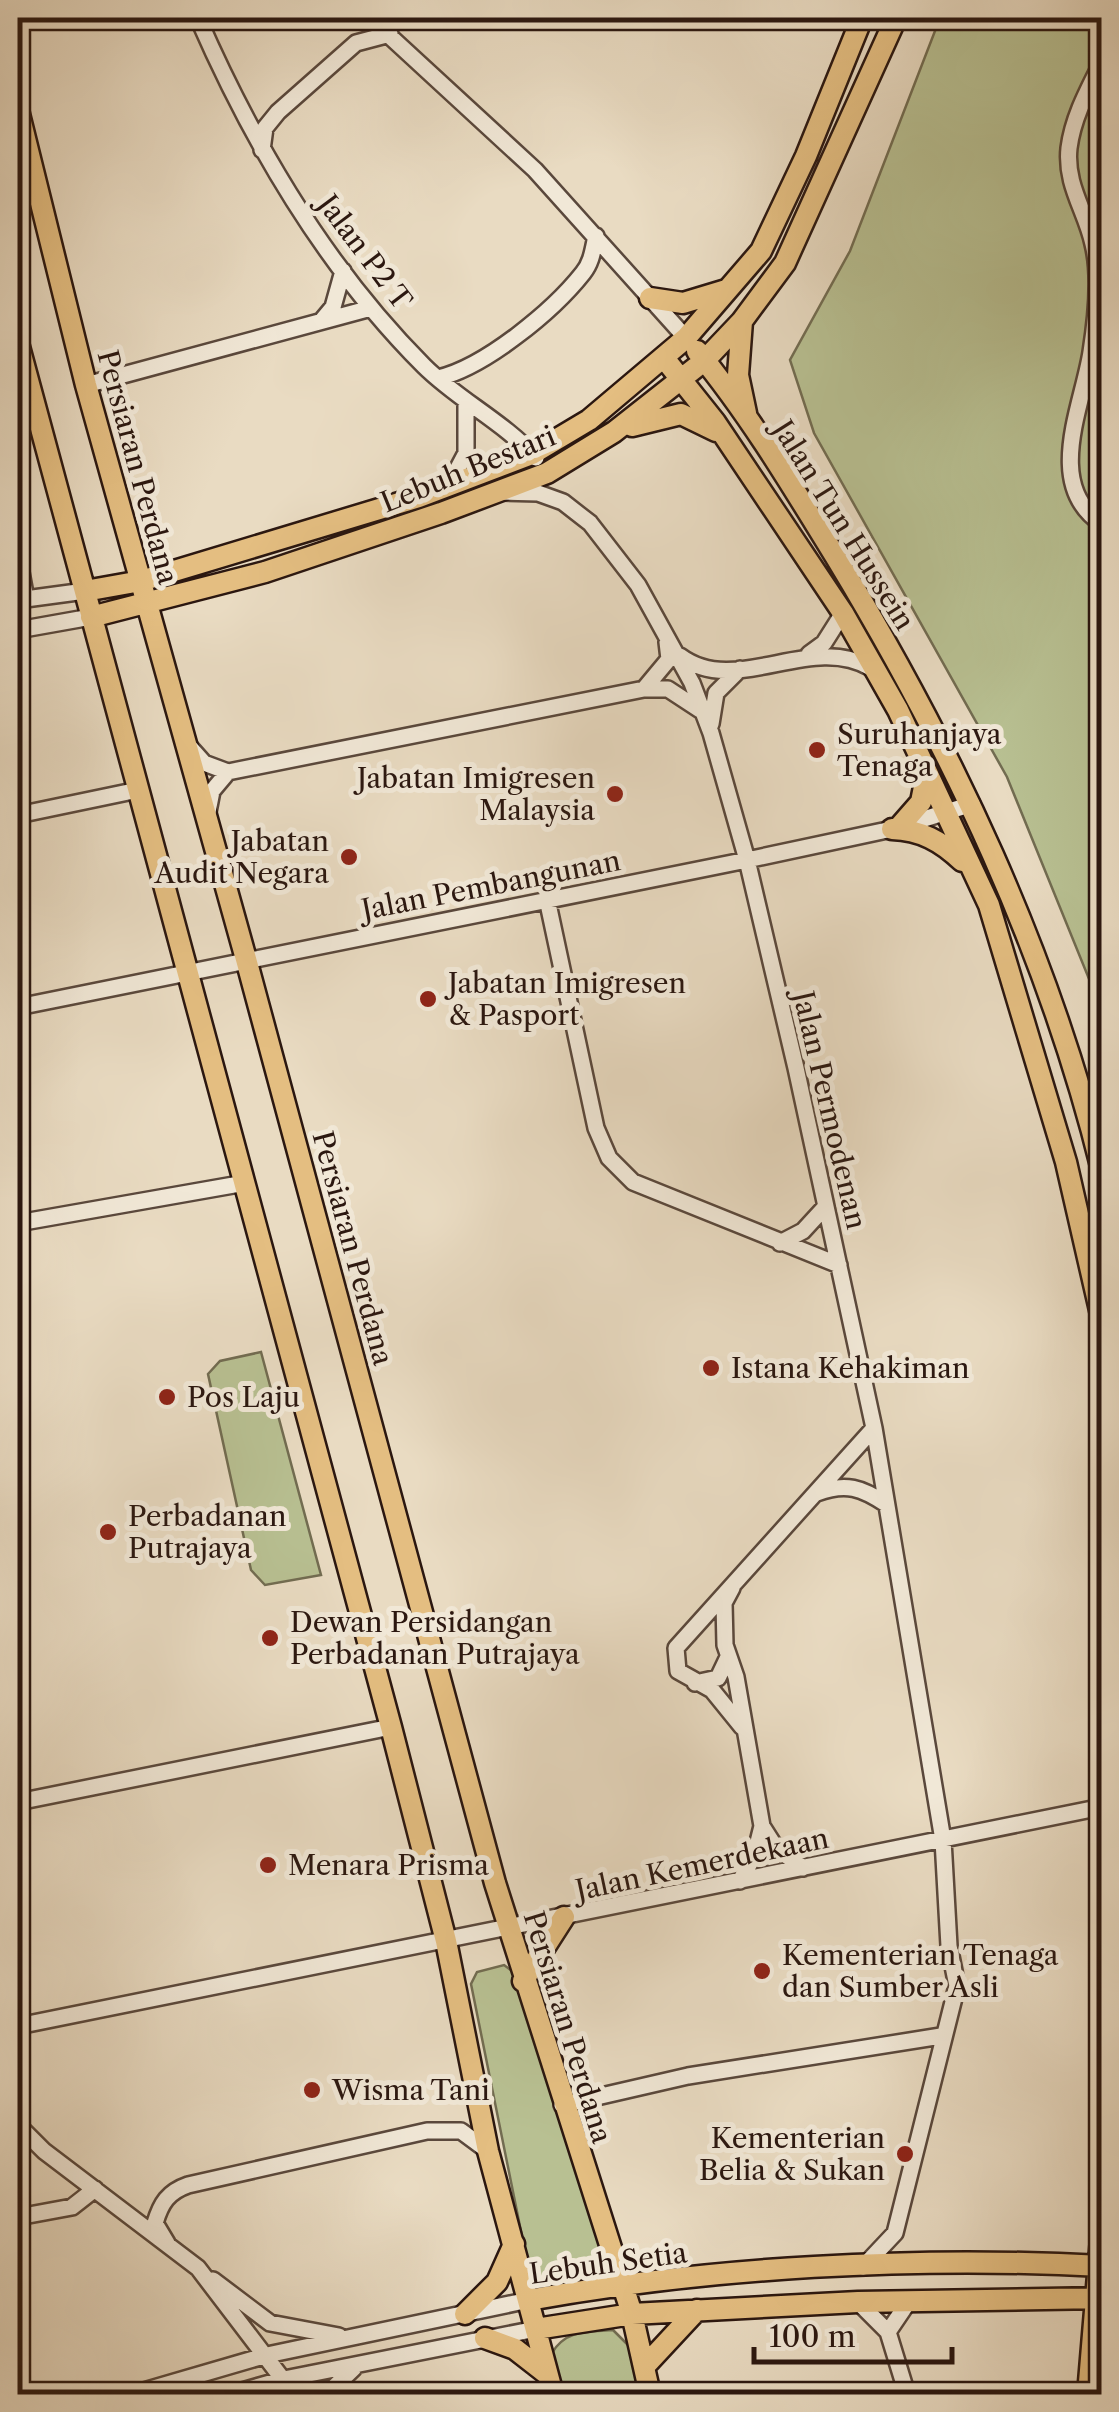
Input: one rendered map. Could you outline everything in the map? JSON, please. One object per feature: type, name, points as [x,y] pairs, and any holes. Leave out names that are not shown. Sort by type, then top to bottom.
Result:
[{"type":"main road","name":"Lebuh Bestari","points":[[85,591],[141,581],[448,487],[532,454],[589,420],[686,338],[761,251],[806,156],[862,18]]},
{"type":"main road","name":"Lebuh Bestari","points":[[92,617],[332,551],[499,492],[548,473],[614,432],[704,360],[742,321],[785,263],[896,18]]},
{"type":"main road","name":"Persiaran Perdana","points":[[18,110],[86,385],[508,1927],[632,2314],[650,2394]]},
{"type":"main road","points":[[650,298],[682,303],[731,288]]},
{"type":"main road","points":[[742,321],[738,375],[748,424]]},
{"type":"main road","name":"Jalan Tun Hussein","points":[[686,338],[748,424],[872,616],[972,804],[1019,908],[1064,1037],[1102,1170]]},
{"type":"main road","points":[[18,343],[391,1727],[446,1941],[488,2150],[550,2384]]},
{"type":"main road","name":"Jalan Tun Hussein","points":[[664,358],[740,460],[843,614],[928,772],[989,906],[1066,1162],[1102,1319]]},
{"type":"main road","points":[[614,432],[669,414],[692,416],[716,431],[740,460]]},
{"type":"main road","points":[[896,828],[921,802],[928,772]]},
{"type":"main road","points":[[896,828],[941,842],[964,863],[989,906]]},
{"type":"main road","points":[[524,1981],[564,1917]]},
{"type":"main road","points":[[1088,2394],[1102,2228]]},
{"type":"main road","points":[[466,2314],[496,2282],[514,2244]]},
{"type":"main road","name":"Lebuh Setia","points":[[529,2300],[621,2284],[863,2267],[1099,2266]]},
{"type":"main road","name":"Lebuh Setia","points":[[536,2328],[632,2314],[697,2310],[858,2302],[1098,2298]]},
{"type":"main road","points":[[644,2367],[697,2310]]},
{"type":"main road","points":[[485,2338],[515,2348],[550,2384]]},
{"type":"street","name":"Jalan P2 T","points":[[198,18],[262,150],[371,308],[438,378],[532,454],[548,473]]},
{"type":"street","name":"Jalan Tun Hussein","points":[[370,18],[535,170],[686,338]]},
{"type":"street","points":[[262,150],[265,128],[292,99],[356,43],[390,34]]},
{"type":"street","points":[[1102,62],[1077,115],[1069,150],[1074,197],[1090,230],[1096,270],[1090,353],[1069,454],[1081,501],[1102,524]]},
{"type":"street","points":[[438,378],[482,360],[567,289],[585,271],[596,236]]},
{"type":"street","points":[[322,319],[333,307],[343,271]]},
{"type":"street","points":[[86,385],[371,308]]},
{"type":"street","points":[[448,487],[466,453],[466,402]]},
{"type":"street","name":"Jalan Permodenan","points":[[499,492],[538,493],[563,502],[590,523],[638,585],[704,715],[747,860],[826,1206],[874,1428],[943,1840],[949,1946],[957,1986],[941,2036],[894,2233]]},
{"type":"street","points":[[18,556],[22,600]]},
{"type":"street","name":"Lebuh Bestari","points":[[22,600],[85,591]]},
{"type":"street","points":[[809,654],[824,644],[843,614]]},
{"type":"street","name":"Lebuh Bestari","points":[[18,630],[92,617]]},
{"type":"street","points":[[670,644],[695,667],[740,669],[809,654],[848,658],[871,668]]},
{"type":"street","points":[[644,689],[668,658],[670,644]]},
{"type":"street","points":[[711,733],[710,708],[716,693],[740,669]]},
{"type":"street","points":[[185,742],[204,763],[228,772],[644,689],[668,689],[704,715]]},
{"type":"street","points":[[206,820],[212,791],[228,772]]},
{"type":"street","points":[[18,815],[138,790]]},
{"type":"street","name":"Jalan Pembangunan","points":[[18,1008],[189,970],[747,860],[896,828],[972,804]]},
{"type":"street","points":[[547,899],[596,1128],[609,1158],[633,1182],[839,1265]]},
{"type":"street","points":[[18,1223],[245,1183]]},
{"type":"street","points":[[780,1243],[802,1231],[826,1206]]},
{"type":"street","points":[[742,1727],[720,1697],[683,1677],[675,1664],[676,1648],[874,1428]]},
{"type":"street","points":[[813,1494],[845,1485],[862,1489],[886,1504]]},
{"type":"street","points":[[737,1580],[724,1603],[726,1651],[736,1677],[762,1826],[776,1848],[803,1868]]},
{"type":"street","points":[[685,1635],[708,1631],[726,1651]]},
{"type":"street","points":[[695,1683],[718,1678],[726,1651]]},
{"type":"street","points":[[18,1802],[391,1727]]},
{"type":"street","name":"Jalan Kemerdekaan","points":[[18,2026],[1102,1807]]},
{"type":"street","points":[[740,1881],[755,1854],[762,1826]]},
{"type":"street","points":[[562,2104],[688,2076],[941,2036]]},
{"type":"street","points":[[18,2124],[44,2151],[270,2323],[348,2338]]},
{"type":"street","points":[[168,2243],[155,2223],[158,2211],[175,2190],[188,2185],[427,2132],[460,2131],[488,2150]]},
{"type":"street","points":[[18,2218],[72,2208],[95,2189]]},
{"type":"street","points":[[863,2267],[894,2233],[917,2266]]},
{"type":"street","points":[[198,2268],[294,2394]]},
{"type":"street","name":"Lebuh Setia","points":[[134,2394],[267,2356],[529,2300]]},
{"type":"street","points":[[888,2332],[909,2301]]},
{"type":"street","points":[[858,2302],[888,2332],[907,2394]]},
{"type":"street","name":"Lebuh Setia","points":[[231,2394],[536,2328]]},
{"type":"street","points":[[327,2394],[361,2363]]},
{"type":"green space","points":[[940,18],[1101,18],[1101,1023],[1096,996],[1007,777],[814,433],[790,360],[850,251]]},
{"type":"green space","points":[[261,1352],[321,1575],[265,1585],[251,1570],[208,1374],[220,1361]]},
{"type":"green space","points":[[504,1965],[512,1971],[605,2256],[593,2277],[554,2287],[529,2271],[471,1984],[477,1972]]},
{"type":"green space","points":[[613,2330],[631,2348],[642,2394],[564,2394],[552,2353],[558,2345],[579,2333]]},
{"type":"place","name":"Suruhanjaya Tenaga","points":[[817,750]]},
{"type":"place","name":"Jabatan Imigresen Malaysia","points":[[615,794]]},
{"type":"place","name":"Jabatan Audit Negara","points":[[349,857]]},
{"type":"place","name":"Jabatan Imigresen & Pasport","points":[[428,999]]},
{"type":"place","name":"Istana Kehakiman","points":[[711,1368]]},
{"type":"place","name":"Pos Laju","points":[[167,1397]]},
{"type":"place","name":"Perbadanan Putrajaya","points":[[108,1532]]},
{"type":"place","name":"Dewan Persidangan Perbadanan Putrajaya","points":[[270,1638]]},
{"type":"place","name":"Menara Prisma","points":[[268,1865]]},
{"type":"place","name":"Kementerian Tenaga dan Sumber Asli","points":[[762,1971]]},
{"type":"place","name":"Wisma Tani","points":[[312,2090]]},
{"type":"place","name":"Kementerian Belia & Sukan","points":[[905,2154]]}]
